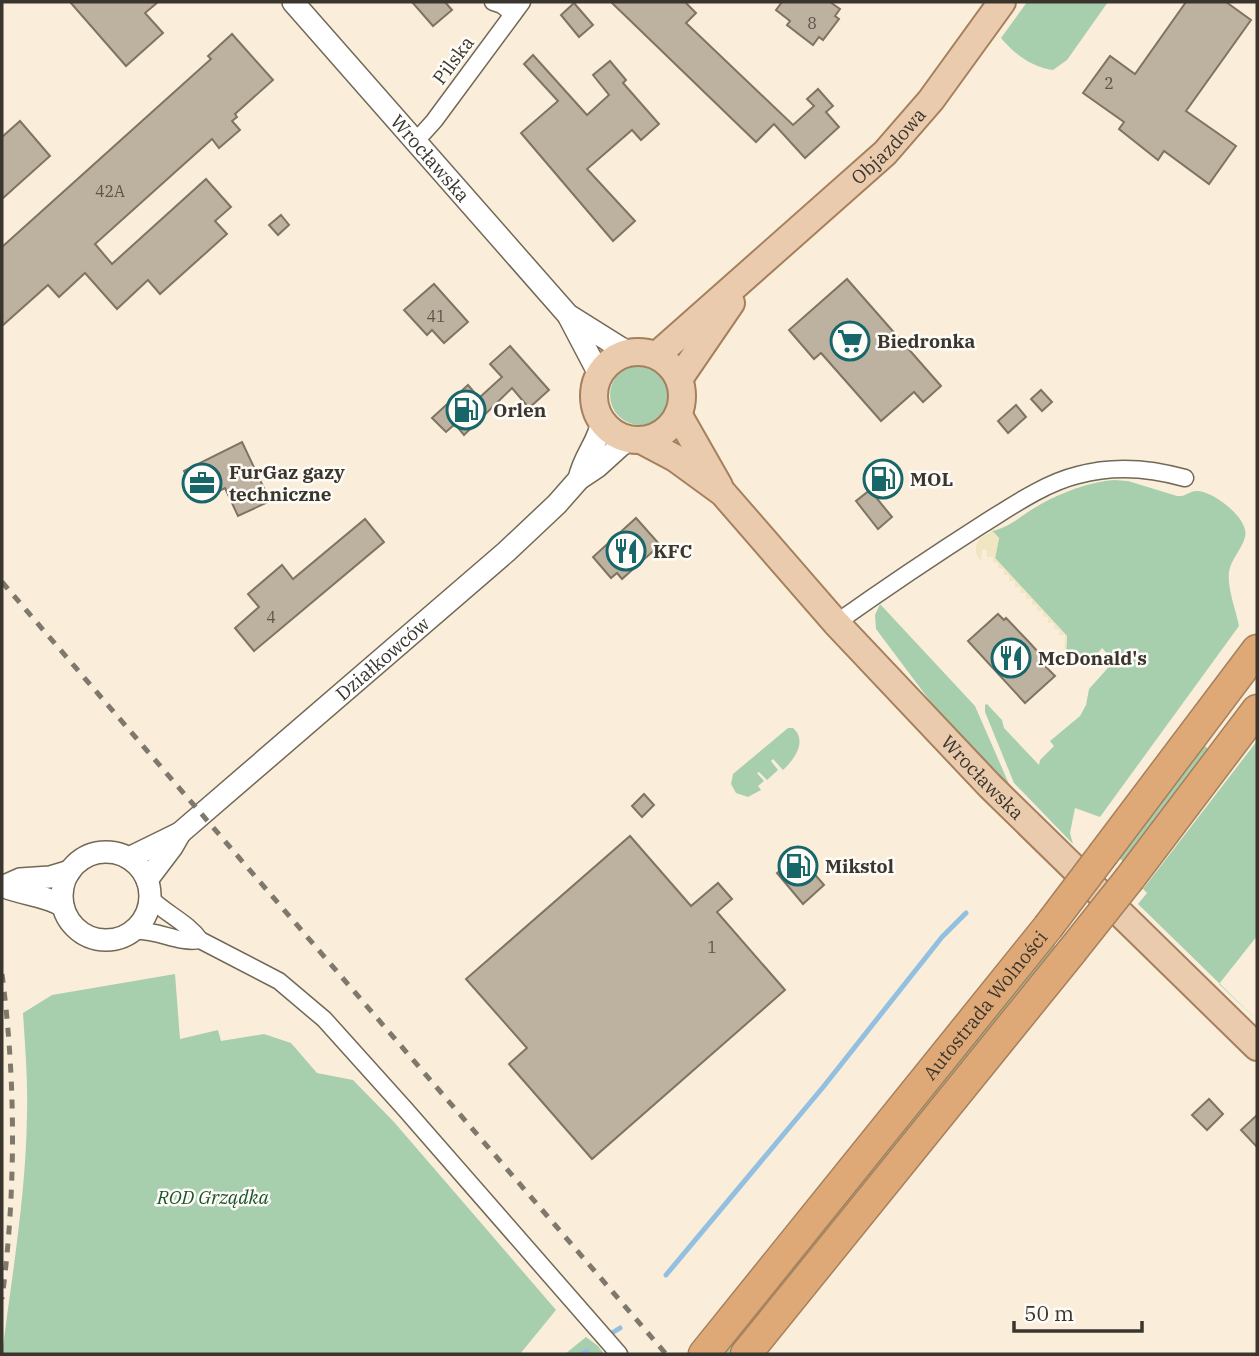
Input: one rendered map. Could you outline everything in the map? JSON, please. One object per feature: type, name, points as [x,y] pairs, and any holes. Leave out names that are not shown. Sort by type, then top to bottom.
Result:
[{"type":"highway","name":"Autostrada Wolności","points":[[704,1354],[1048,927],[1257,650]]},
{"type":"highway","name":"Autostrada Wolności","points":[[746,1354],[1130,878],[1257,710]]},
{"type":"main road","name":"Objazdowa","points":[[657,355],[885,153],[931,100],[1002,2]]},
{"type":"main road","name":"Objazdowa","points":[[680,379],[753,269]]},
{"type":"main road","points":[[643,351],[657,355],[667,361],[680,379],[682,403],[678,414],[664,432],[635,439],[616,434],[602,420],[594,399],[600,374],[611,360],[627,352],[643,351]]},
{"type":"main road","name":"Wrocławska","points":[[678,414],[723,493],[836,624],[1015,811],[1257,1047]]},
{"type":"main road","name":"Wrocławska","points":[[635,439],[675,458],[723,493]]},
{"type":"street","name":"Wrocławska","points":[[293,2],[568,315],[600,374]]},
{"type":"street","points":[[493,2],[518,8]]},
{"type":"street","name":"Pilska","points":[[416,141],[434,121],[518,8]]},
{"type":"street","name":"Wrocławska","points":[[568,315],[627,352]]},
{"type":"street","name":"Działkowców","points":[[579,479],[602,420]]},
{"type":"street","name":"Działkowców","points":[[129,858],[180,832],[506,552],[557,504],[579,479],[635,439]]},
{"type":"street","points":[[836,624],[906,573],[964,536],[1063,480],[1113,469],[1145,470],[1185,478]]},
{"type":"street","name":"Działkowców","points":[[148,889],[180,832]]},
{"type":"street","points":[[101,852],[116,853],[129,858],[140,867],[148,889],[149,908],[142,921],[132,931],[113,939],[91,937],[78,930],[63,906],[62,891],[70,872],[87,856],[101,852]]},
{"type":"street","points":[[3,887],[20,879],[50,877],[70,872]]},
{"type":"street","points":[[3,887],[42,896],[63,906]]},
{"type":"street","points":[[148,889],[166,912],[193,930],[200,940],[279,981],[324,1019],[619,1354]]},
{"type":"street","points":[[132,931],[158,932],[189,942],[200,940]]},
{"type":"green space","points":[[1027,2],[1108,2],[1067,60],[1053,70],[1024,59],[1001,38]]},
{"type":"green space","points":[[640,365],[657,370],[665,378],[670,395],[665,412],[657,420],[640,425],[623,420],[615,412],[610,395],[615,378],[623,370]]},
{"type":"green space","points":[[1114,480],[1128,481],[1177,496],[1195,491],[1205,493],[1221,501],[1237,515],[1245,530],[1245,537],[1230,567],[1229,578],[1239,626],[1100,817],[1075,808],[1070,833],[1073,844],[1014,783],[985,712],[985,705],[1002,720],[1004,728],[1039,765],[1040,760],[1054,746],[1050,741],[1080,716],[1086,705],[1089,689],[1114,661],[1102,648],[1085,663],[1066,653],[1067,636],[995,558],[999,538],[992,531],[1067,492]]},
{"type":"green space","points":[[880,604],[975,706],[1009,784],[1075,853],[951,729],[876,629],[875,615]]},
{"type":"green space","points":[[788,728],[793,728],[799,739],[798,750],[791,761],[783,770],[773,759],[771,761],[778,770],[767,780],[757,773],[764,781],[758,786],[761,790],[748,797],[736,793],[731,784],[733,774]]},
{"type":"green space","points":[[1257,741],[1257,936],[1219,983],[1138,904],[1147,893],[1143,889]]},
{"type":"green space","points":[[1201,743],[1214,753],[1128,865],[1115,855]]},
{"type":"green space","points":[[1051,942],[1060,949],[729,1354],[721,1354]]},
{"type":"green space","name":"ROD Grządka","points":[[175,974],[180,1039],[218,1030],[221,1041],[264,1034],[291,1043],[317,1073],[353,1080],[394,1122],[556,1310],[520,1354],[2,1354],[18,1235],[26,1144],[27,1089],[23,1013],[52,995]]},
{"type":"green space","points":[[586,1337],[604,1354],[565,1354]]},
{"type":"sand","points":[[992,531],[999,538],[995,558],[1067,636],[1066,653],[1085,663],[1102,649],[1095,660],[1090,663],[1080,664],[1069,658],[1064,653],[1065,635],[1059,635],[1060,630],[1054,629],[1054,623],[1048,623],[1048,617],[1043,617],[1043,611],[1037,611],[1037,605],[1032,605],[1032,599],[1026,599],[1026,593],[1020,593],[1021,587],[1015,587],[1015,581],[1009,581],[1009,575],[1004,575],[1004,569],[998,568],[993,557],[987,557],[987,550],[982,550],[981,561],[977,556],[979,539]]},
{"type":"building","points":[[70,2],[158,2],[145,13],[163,33],[126,66]]},
{"type":"building","points":[[412,2],[445,2],[452,10],[433,26]]},
{"type":"building","points":[[611,2],[685,2],[696,13],[686,23],[793,125],[814,106],[807,99],[818,89],[833,106],[826,112],[839,127],[805,158],[774,124],[756,142]]},
{"type":"building","points":[[782,2],[830,2],[840,9],[835,16],[839,19],[823,40],[819,37],[813,45],[787,25],[790,21],[776,10]]},
{"type":"building","points":[[1186,2],[1226,2],[1251,20],[1186,111],[1236,146],[1209,184],[1164,151],[1158,160],[1119,129],[1124,122],[1083,93],[1110,56],[1135,74]]},
{"type":"building","points":[[574,3],[593,25],[579,37],[561,15]]},
{"type":"building","points":[[232,34],[273,80],[235,114],[237,117],[232,121],[240,130],[219,148],[212,139],[95,244],[112,264],[206,179],[231,207],[215,221],[227,234],[160,294],[148,280],[117,309],[85,273],[59,297],[48,285],[2,326],[2,247],[211,59],[208,56]]},
{"type":"building","points":[[533,55],[587,115],[609,95],[593,75],[610,61],[626,80],[623,83],[659,124],[641,140],[632,130],[587,169],[635,221],[613,241],[521,133],[558,101],[524,64]]},
{"type":"building","points":[[20,121],[50,156],[2,199],[2,137]]},
{"type":"building","points":[[281,215],[289,225],[278,235],[269,225]]},
{"type":"building","name":"Biedronka","points":[[847,279],[941,386],[923,402],[914,392],[881,421],[821,353],[814,359],[789,330]]},
{"type":"building","points":[[434,284],[468,322],[444,343],[432,330],[427,335],[404,310]]},
{"type":"building","points":[[510,346],[549,390],[529,408],[512,388],[464,435],[455,424],[446,432],[432,418],[468,385],[479,398],[502,377],[490,364]]},
{"type":"building","points":[[1041,390],[1052,402],[1042,411],[1031,399]]},
{"type":"building","points":[[1016,405],[1026,417],[1008,433],[998,421]]},
{"type":"building","points":[[242,442],[270,501],[238,516],[225,488],[198,501],[184,471]]},
{"type":"building","points":[[870,490],[892,517],[878,529],[856,501]]},
{"type":"building","name":"KFC","points":[[636,518],[660,545],[622,579],[617,573],[611,578],[593,557]]},
{"type":"building","points":[[365,519],[384,542],[254,651],[235,628],[259,607],[248,594],[282,565],[293,579]]},
{"type":"building","name":"McDonald's","points":[[998,614],[1004,620],[1006,618],[1028,641],[1049,664],[1046,667],[1055,676],[1025,703],[968,641]]},
{"type":"building","points":[[644,794],[654,805],[642,817],[632,806]]},
{"type":"building","points":[[630,836],[691,906],[718,883],[732,899],[717,912],[785,990],[592,1159],[509,1064],[527,1048],[466,979]]},
{"type":"building","points":[[798,855],[824,885],[803,904],[777,873]]},
{"type":"building","points":[[1209,1099],[1223,1114],[1207,1130],[1192,1115]]},
{"type":"building","points":[[1257,1115],[1257,1147],[1241,1130]]},
{"type":"waterway","points":[[666,1275],[824,1086],[942,937],[966,913]]},
{"type":"waterway","points":[[612,1333],[620,1328]]},
{"type":"waterway","points":[[582,1354],[587,1351]]},
{"type":"railway","points":[[2,582],[666,1354]]},
{"type":"railway","points":[[2,974],[12,1096],[10,1218],[2,1299]]},
{"type":"place","name":"Biedronka","points":[[850,341]]},
{"type":"place","name":"Orlen","points":[[466,410]]},
{"type":"place","name":"MOL","points":[[883,479]]},
{"type":"place","name":"FurGaz gazy techniczne","points":[[202,483]]},
{"type":"place","name":"KFC","points":[[626,551]]},
{"type":"place","name":"McDonald's","points":[[1011,658]]},
{"type":"place","name":"Mikstol","points":[[798,866]]}]
